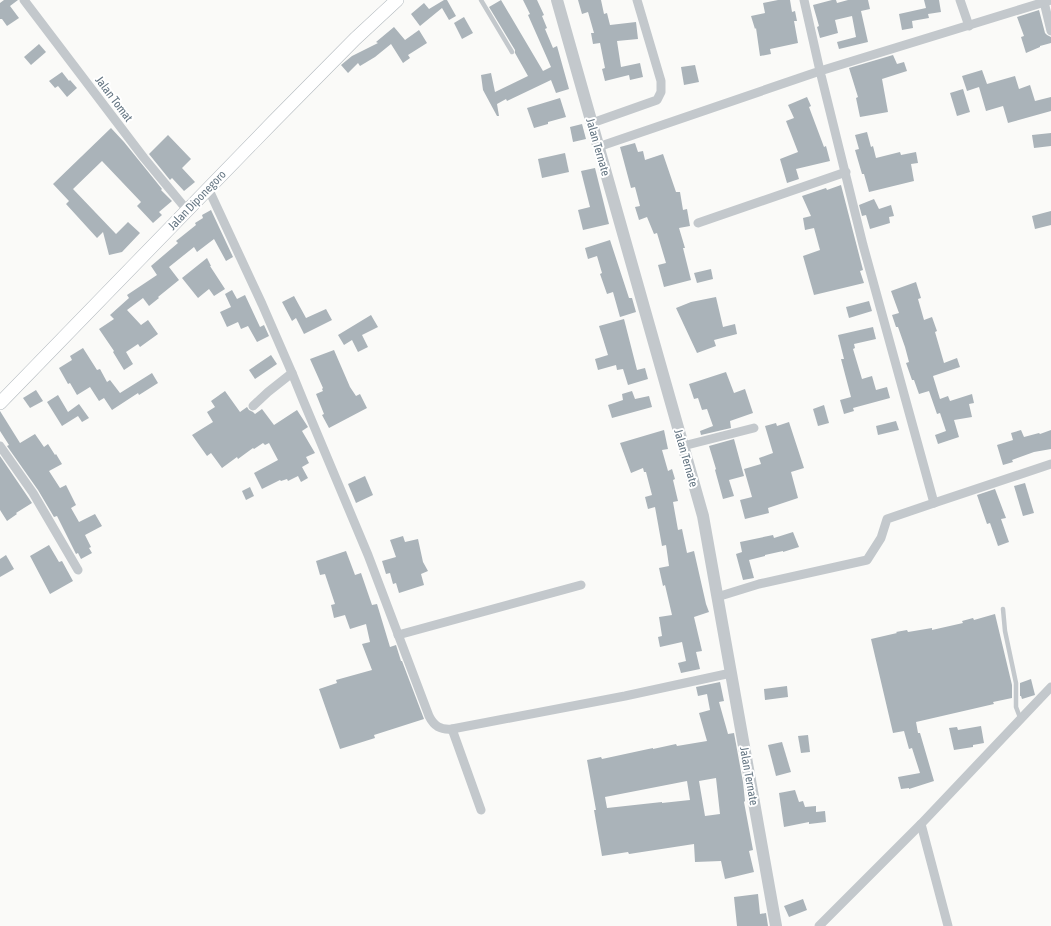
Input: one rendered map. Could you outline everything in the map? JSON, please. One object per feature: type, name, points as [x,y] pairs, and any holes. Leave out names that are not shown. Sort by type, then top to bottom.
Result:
[{"type":"main road","name":"Jalan Diponegoro","points":[[0,403],[208,188],[355,39],[397,0]]},
{"type":"street","name":"Jalan Tomat","points":[[24,0],[144,158],[187,210]]},
{"type":"street","name":"Jalan Ternate","points":[[557,0],[703,516],[776,926]]},
{"type":"street","points":[[592,124],[657,100],[661,92],[661,81],[637,0]]},
{"type":"street","points":[[804,0],[863,245],[934,502]]},
{"type":"street","points":[[960,0],[969,26]]},
{"type":"street","points":[[598,147],[820,71],[1048,1],[1051,31]]},
{"type":"street","points":[[698,223],[846,172]]},
{"type":"street","points":[[208,188],[292,373],[368,555],[431,720],[438,727],[452,729],[625,696],[731,673]]},
{"type":"street","points":[[253,406],[292,373]]},
{"type":"street","points":[[683,446],[754,428]]},
{"type":"street","points":[[0,446],[32,493],[78,570]]},
{"type":"street","points":[[717,596],[759,584],[867,560],[881,538],[887,519],[1051,464]]},
{"type":"street","points":[[398,635],[581,585]]},
{"type":"street","points":[[819,926],[921,824],[1051,687]]},
{"type":"street","points":[[452,729],[481,810]]},
{"type":"street","points":[[921,824],[948,926]]},
{"type":"lane","points":[[481,0],[512,52]]},
{"type":"lane","points":[[1002,609],[1016,683],[1016,707],[1021,720]]},
{"type":"building","points":[[4,0],[18,0],[10,6],[19,18],[7,26],[2,19],[0,19],[0,3]]},
{"type":"building","points":[[444,0],[447,0],[456,16],[449,20],[442,8],[420,26],[411,14],[424,3],[429,9]]},
{"type":"building","points":[[501,0],[543,71],[551,67],[523,0],[537,0],[544,15],[542,16],[547,28],[545,29],[553,48],[557,46],[569,89],[556,93],[551,80],[507,101],[506,99],[497,104],[499,116],[497,116],[483,90],[481,75],[491,73],[495,92],[528,76],[515,53],[515,50],[489,7]]},
{"type":"building","points":[[578,0],[601,0],[604,14],[607,13],[610,25],[636,22],[638,39],[617,41],[621,67],[640,63],[643,77],[630,80],[629,75],[605,81],[602,69],[605,68],[600,43],[593,44],[591,33],[594,33],[588,12],[582,14]]},
{"type":"building","points":[[778,0],[790,0],[792,12],[795,11],[797,21],[794,21],[798,43],[770,49],[771,54],[760,56],[756,28],[755,29],[751,16],[765,13],[763,3]]},
{"type":"building","points":[[836,0],[837,3],[848,0],[868,0],[870,9],[861,11],[868,42],[839,49],[837,42],[856,37],[852,16],[835,20],[838,33],[820,38],[817,27],[819,26],[813,5]]},
{"type":"building","points":[[924,0],[939,0],[941,12],[928,14],[929,18],[912,21],[913,28],[902,30],[899,14],[926,8]]},
{"type":"building","points":[[1039,10],[1045,33],[1051,37],[1051,43],[1040,46],[1026,53],[1021,37],[1024,36],[1017,17]]},
{"type":"building","points":[[464,17],[473,33],[462,39],[454,23]]},
{"type":"building","points":[[394,27],[405,40],[419,30],[427,43],[408,55],[410,58],[403,63],[391,44],[375,57],[360,66],[358,63],[348,73],[341,65],[352,56],[378,43],[376,42]]},
{"type":"building","points":[[39,44],[46,52],[31,65],[24,57]]},
{"type":"building","points":[[893,55],[897,64],[904,62],[907,71],[882,79],[888,112],[860,117],[856,98],[858,97],[849,68]]},
{"type":"building","points":[[695,65],[699,82],[684,85],[681,67]]},
{"type":"building","points":[[982,70],[987,84],[1015,76],[1019,89],[1030,85],[1035,101],[1051,97],[1051,111],[1008,123],[1003,106],[986,111],[979,87],[967,91],[962,76]]},
{"type":"building","points":[[62,72],[77,88],[67,97],[58,86],[55,88],[49,81]]},
{"type":"building","points":[[963,89],[970,112],[957,116],[950,93]]},
{"type":"building","points":[[807,97],[811,106],[809,107],[824,147],[826,146],[830,161],[796,169],[799,179],[787,183],[780,159],[798,152],[786,121],[794,118],[788,105]]},
{"type":"building","points":[[560,98],[566,117],[534,128],[527,108]]},
{"type":"building","points":[[582,124],[586,139],[573,142],[570,127]]},
{"type":"building","points":[[111,128],[162,189],[161,190],[172,201],[159,212],[162,215],[153,223],[137,206],[141,202],[102,161],[73,189],[116,234],[128,222],[140,233],[122,252],[109,255],[103,232],[97,238],[66,204],[69,201],[53,184]]},
{"type":"building","points":[[867,132],[876,158],[900,152],[901,155],[916,152],[918,163],[911,164],[914,181],[869,192],[855,150],[859,149],[855,135]]},
{"type":"building","points":[[1051,133],[1051,146],[1034,148],[1032,135]]},
{"type":"building","points":[[168,135],[191,159],[182,168],[195,182],[184,191],[172,178],[170,180],[149,154]]},
{"type":"building","points":[[635,143],[638,152],[643,151],[645,160],[663,154],[676,192],[680,192],[683,210],[687,209],[690,226],[679,228],[685,248],[683,248],[691,280],[664,287],[658,265],[666,263],[657,233],[654,234],[647,217],[639,220],[635,207],[640,206],[635,187],[631,188],[620,147]]},
{"type":"building","points":[[565,153],[569,172],[542,178],[538,159]]},
{"type":"building","points":[[595,168],[609,224],[583,230],[578,210],[590,207],[581,171]]},
{"type":"building","points":[[841,185],[863,270],[860,271],[864,283],[814,295],[803,256],[820,250],[814,228],[805,230],[803,218],[811,216],[802,196]]},
{"type":"building","points":[[874,199],[879,209],[891,205],[894,216],[889,217],[890,223],[870,229],[866,215],[862,216],[859,205]]},
{"type":"building","points":[[211,210],[233,257],[226,261],[214,239],[197,252],[194,247],[169,267],[179,280],[149,306],[143,298],[127,310],[141,325],[148,320],[158,334],[140,347],[138,344],[126,352],[133,364],[124,370],[113,352],[114,351],[99,329],[114,319],[110,315],[129,298],[127,295],[157,275],[151,266],[178,243],[176,241],[196,225],[195,223],[203,218],[202,215]]},
{"type":"building","points":[[1051,211],[1051,225],[1035,229],[1032,216]]},
{"type":"building","points":[[610,240],[629,298],[632,298],[636,312],[620,317],[613,292],[607,294],[600,274],[602,273],[597,256],[588,259],[585,248]]},
{"type":"building","points":[[207,258],[210,266],[225,289],[214,296],[209,289],[198,298],[182,278]]},
{"type":"building","points":[[711,269],[713,279],[697,283],[694,273]]},
{"type":"building","points":[[916,282],[921,298],[918,299],[924,320],[932,317],[937,331],[935,332],[944,363],[957,358],[960,367],[933,376],[940,399],[948,396],[950,401],[972,394],[974,403],[969,404],[972,417],[954,420],[959,437],[938,444],[935,435],[946,431],[940,413],[937,414],[929,391],[919,394],[914,380],[912,380],[906,363],[909,362],[905,347],[892,315],[899,313],[891,291]]},
{"type":"building","points":[[232,290],[237,299],[245,295],[260,327],[264,325],[269,336],[257,342],[248,326],[241,329],[238,322],[227,327],[220,312],[231,307],[225,294]]},
{"type":"building","points":[[294,296],[306,318],[326,309],[332,320],[304,334],[296,318],[292,321],[282,302]]},
{"type":"building","points":[[716,297],[723,327],[735,324],[737,334],[714,340],[716,346],[697,353],[676,308],[691,302]]},
{"type":"building","points":[[869,301],[872,311],[849,318],[846,307]]},
{"type":"building","points":[[371,315],[378,327],[362,335],[368,347],[358,352],[352,340],[344,345],[338,335]]},
{"type":"building","points":[[624,319],[637,370],[645,368],[648,379],[628,385],[623,369],[617,370],[616,365],[598,370],[595,359],[608,355],[599,326]]},
{"type":"building","points":[[873,327],[876,339],[854,344],[855,348],[853,349],[862,379],[872,376],[876,390],[887,387],[890,398],[853,408],[854,411],[844,414],[840,400],[851,397],[841,359],[844,359],[838,335]]},
{"type":"building","points":[[83,348],[97,370],[100,369],[107,382],[110,380],[120,393],[152,373],[158,383],[139,395],[138,393],[112,410],[104,398],[99,401],[90,387],[77,395],[70,383],[68,384],[59,368],[72,360],[70,356]]},
{"type":"building","points":[[334,350],[350,387],[356,396],[360,394],[367,408],[329,428],[322,415],[324,414],[316,394],[323,391],[323,388],[310,359]]},
{"type":"building","points":[[271,355],[277,364],[255,379],[249,370]]},
{"type":"building","points":[[726,372],[734,393],[745,389],[753,413],[730,421],[731,428],[701,435],[700,431],[713,426],[707,409],[702,410],[698,398],[694,399],[689,384]]},
{"type":"building","points":[[36,390],[43,401],[30,408],[23,398]]},
{"type":"building","points":[[225,391],[240,412],[247,407],[255,414],[262,409],[274,425],[297,410],[308,427],[302,431],[315,453],[306,457],[309,463],[302,467],[308,478],[301,482],[298,476],[288,481],[287,479],[280,480],[262,489],[254,473],[278,460],[269,443],[265,445],[263,443],[254,449],[253,448],[222,468],[211,453],[207,456],[192,435],[213,422],[207,412],[215,407],[211,401]]},
{"type":"building","points":[[632,391],[635,399],[649,396],[652,407],[612,418],[608,405],[623,400],[622,394]]},
{"type":"building","points":[[58,395],[68,412],[79,404],[89,418],[82,422],[78,416],[62,426],[47,402]]},
{"type":"building","points":[[824,405],[829,423],[818,426],[813,409]]},
{"type":"building","points":[[0,411],[20,443],[35,434],[44,447],[48,444],[55,455],[56,454],[62,464],[49,471],[60,488],[66,485],[76,505],[71,508],[79,522],[95,514],[102,526],[85,535],[91,547],[89,548],[92,553],[81,559],[78,553],[76,554],[57,516],[54,517],[38,490],[7,446],[9,445],[0,431]]},
{"type":"building","points":[[896,421],[899,430],[878,435],[876,426]]},
{"type":"building","points":[[789,422],[804,468],[791,472],[798,498],[768,508],[769,513],[745,519],[740,500],[752,497],[744,469],[761,464],[759,458],[773,453],[765,426],[776,423],[777,426]]},
{"type":"building","points":[[664,430],[668,449],[662,450],[668,471],[672,469],[675,479],[673,480],[678,501],[673,502],[678,530],[682,529],[687,553],[694,551],[709,612],[694,617],[702,651],[696,652],[700,669],[681,673],[678,663],[686,661],[682,642],[660,647],[658,637],[662,636],[659,617],[672,615],[665,585],[663,586],[659,568],[669,566],[666,545],[662,546],[655,507],[648,509],[645,497],[652,495],[646,472],[644,472],[643,468],[631,473],[620,443]]},
{"type":"building","points":[[1021,430],[1024,437],[1051,430],[1051,449],[1034,452],[1003,465],[997,445],[1013,440],[1011,433]]},
{"type":"building","points":[[734,439],[744,476],[729,480],[734,496],[723,499],[709,446]]},
{"type":"building","points":[[0,456],[32,503],[16,513],[17,514],[7,521],[0,510]]},
{"type":"building","points":[[365,476],[373,495],[356,503],[348,484]]},
{"type":"building","points":[[1025,483],[1034,513],[1023,516],[1014,486]]},
{"type":"building","points":[[250,487],[254,496],[246,500],[242,491]]},
{"type":"building","points":[[995,489],[1006,518],[1001,519],[1009,542],[998,546],[990,523],[987,524],[977,495]]},
{"type":"building","points":[[793,532],[799,547],[749,560],[754,578],[743,580],[736,554],[742,552],[740,542],[773,535],[774,538]]},
{"type":"building","points":[[403,536],[405,542],[418,539],[423,562],[428,571],[421,574],[424,585],[399,593],[396,583],[393,584],[390,573],[386,574],[382,561],[396,557],[390,540]]},
{"type":"building","points":[[49,545],[59,562],[62,561],[73,581],[50,594],[30,556]]},
{"type":"building","points":[[346,551],[355,575],[361,573],[372,605],[377,604],[390,647],[396,645],[424,719],[374,735],[375,738],[340,749],[319,689],[337,683],[336,680],[372,670],[362,644],[370,642],[366,624],[350,629],[345,615],[334,618],[331,605],[335,604],[325,574],[320,575],[316,561]]},
{"type":"building","points":[[6,555],[14,569],[0,577],[0,559]]},
{"type":"building","points":[[995,614],[1012,685],[1012,698],[993,702],[994,704],[916,722],[918,733],[920,733],[934,781],[909,789],[901,789],[898,777],[920,773],[912,748],[909,749],[904,731],[893,733],[871,639],[907,630],[908,632],[932,628],[932,630],[963,623],[962,621],[973,618],[974,620]]},
{"type":"building","points":[[1031,679],[1035,695],[1022,699],[1020,696],[1020,683]]},
{"type":"building","points":[[720,682],[724,701],[719,702],[728,734],[734,733],[743,782],[744,802],[753,850],[749,851],[754,872],[725,879],[721,861],[695,862],[694,844],[629,854],[628,852],[602,856],[594,810],[596,810],[587,760],[601,757],[602,759],[676,744],[677,746],[707,741],[699,713],[710,710],[707,694],[698,696],[696,687]],"holes":[[[716,778],[720,814],[705,816],[699,781]],[[687,781],[690,800],[607,808],[605,797]]]},
{"type":"building","points":[[787,686],[788,697],[765,700],[764,689]]},
{"type":"building","points":[[981,726],[984,743],[973,745],[973,747],[954,750],[949,728],[957,727],[958,730]]},
{"type":"building","points":[[808,735],[810,752],[801,753],[798,736]]},
{"type":"building","points":[[782,742],[791,772],[776,776],[768,745]]},
{"type":"building","points":[[795,790],[799,802],[803,801],[805,807],[816,806],[816,812],[825,811],[826,822],[809,824],[809,822],[784,827],[779,793]]},
{"type":"building","points":[[758,894],[760,914],[766,913],[768,926],[737,926],[734,897]]},
{"type":"building","points":[[803,899],[807,910],[789,917],[784,906]]}]
